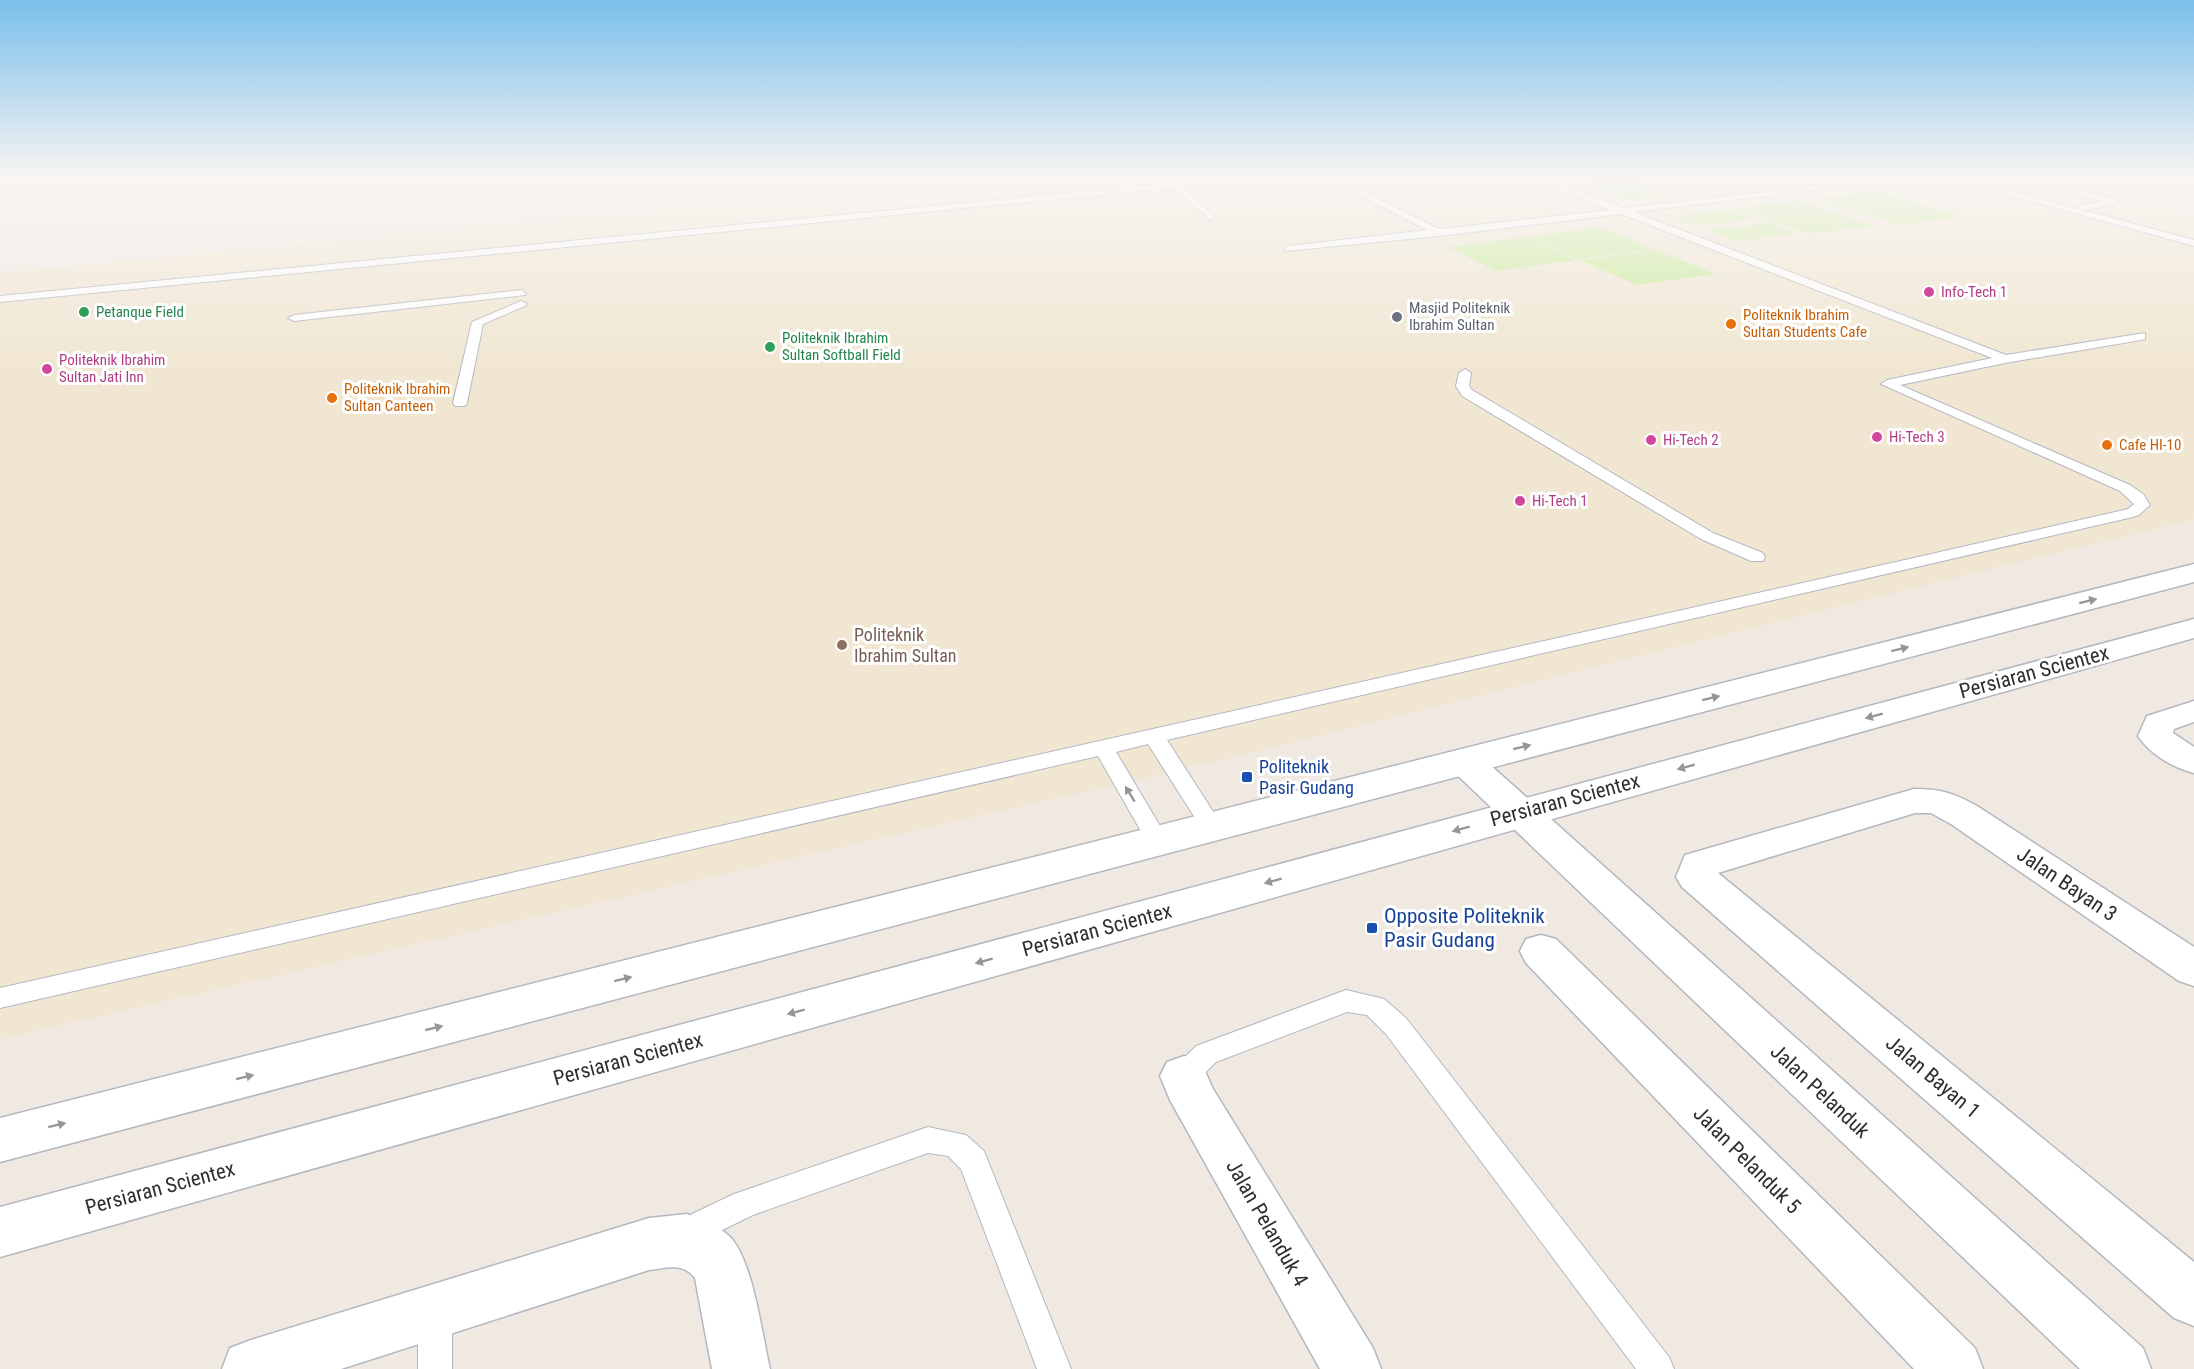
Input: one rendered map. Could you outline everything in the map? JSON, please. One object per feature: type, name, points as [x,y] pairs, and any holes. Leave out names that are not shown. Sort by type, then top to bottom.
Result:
[{"type":"main road","points":[[0,1140],[2194,573]]},
{"type":"main road","name":"Persiaran Scientex","points":[[0,1232],[2194,628]]},
{"type":"main road","points":[[2194,711],[2159,723],[2156,736],[2173,750],[2194,762]]},
{"type":"main road","name":"Jalan Pelanduk","points":[[1465,762],[2122,1369]]},
{"type":"main road","name":"Jalan Bayan 3","points":[[1717,859],[1914,801],[1938,801],[1973,821],[2194,969]]},
{"type":"main road","name":"Jalan Bayan 1","points":[[1717,859],[1699,865],[1696,877],[2194,1298]]},
{"type":"main road","name":"Jalan Pelanduk 5","points":[[1541,951],[1938,1365]]},
{"type":"main road","name":"Jalan Pelanduk 4","points":[[1184,1076],[1194,1100],[1352,1369]]},
{"type":"main road","points":[[251,1369],[649,1244],[704,1254],[741,1369]]},
{"type":"lane","points":[[0,299],[584,243]]},
{"type":"lane","points":[[1289,249],[1347,243]]},
{"type":"lane","points":[[1704,243],[2005,359]]},
{"type":"lane","points":[[294,318],[521,299],[478,322],[460,403]]},
{"type":"lane","points":[[0,998],[2133,512],[2142,505],[2138,497],[2125,488],[1887,384],[2005,359],[2141,336]]},
{"type":"lane","points":[[1465,373],[1462,386],[1467,393],[1707,536],[1757,557]]},
{"type":"lane","points":[[1153,735],[1212,827]]},
{"type":"lane","points":[[1103,747],[1158,841]]},
{"type":"lane","points":[[1184,1076],[1206,1054],[1346,1000],[1375,1006],[1396,1026],[1657,1369]]},
{"type":"lane","points":[[704,1254],[703,1224],[745,1204],[928,1140],[956,1144],[973,1161],[1054,1369]]},
{"type":"lane","points":[[435,1311],[435,1369]]},
{"type":"shaded area","name":"Politeknik Ibrahim Sultan","points":[[316,243],[2194,243],[2194,519],[1176,771],[0,1039],[0,273]]},
{"type":"green space","points":[[1480,243],[1538,243],[1576,260],[1496,271],[1448,247]]},
{"type":"green space","points":[[1541,243],[1639,243],[1654,249],[1578,259]]},
{"type":"green space","points":[[1656,250],[1716,274],[1637,285],[1580,260]]},
{"type":"place","name":"Info-Tech 1","points":[[1929,292]]},
{"type":"place","name":"Petanque Field","points":[[84,312]]},
{"type":"place","name":"Masjid Politeknik Ibrahim Sultan","points":[[1397,317]]},
{"type":"place","name":"Politeknik Ibrahim Sultan Students Cafe","points":[[1731,324]]},
{"type":"place","name":"Politeknik Ibrahim Sultan Softball Field","points":[[770,347]]},
{"type":"place","name":"Politeknik Ibrahim Sultan Jati Inn","points":[[47,369]]},
{"type":"place","name":"Politeknik Ibrahim Sultan Canteen","points":[[332,398]]},
{"type":"place","name":"Hi-Tech 3","points":[[1877,437]]},
{"type":"place","name":"Hi-Tech 2","points":[[1651,440]]},
{"type":"place","name":"Cafe HI-10","points":[[2107,445]]},
{"type":"place","name":"Hi-Tech 1","points":[[1520,501]]},
{"type":"place","name":"Politeknik Ibrahim Sultan","points":[[842,645]]},
{"type":"place","name":"Politeknik Pasir Gudang","points":[[1247,777]]},
{"type":"place","name":"Opposite Politeknik Pasir Gudang","points":[[1372,928]]}]
